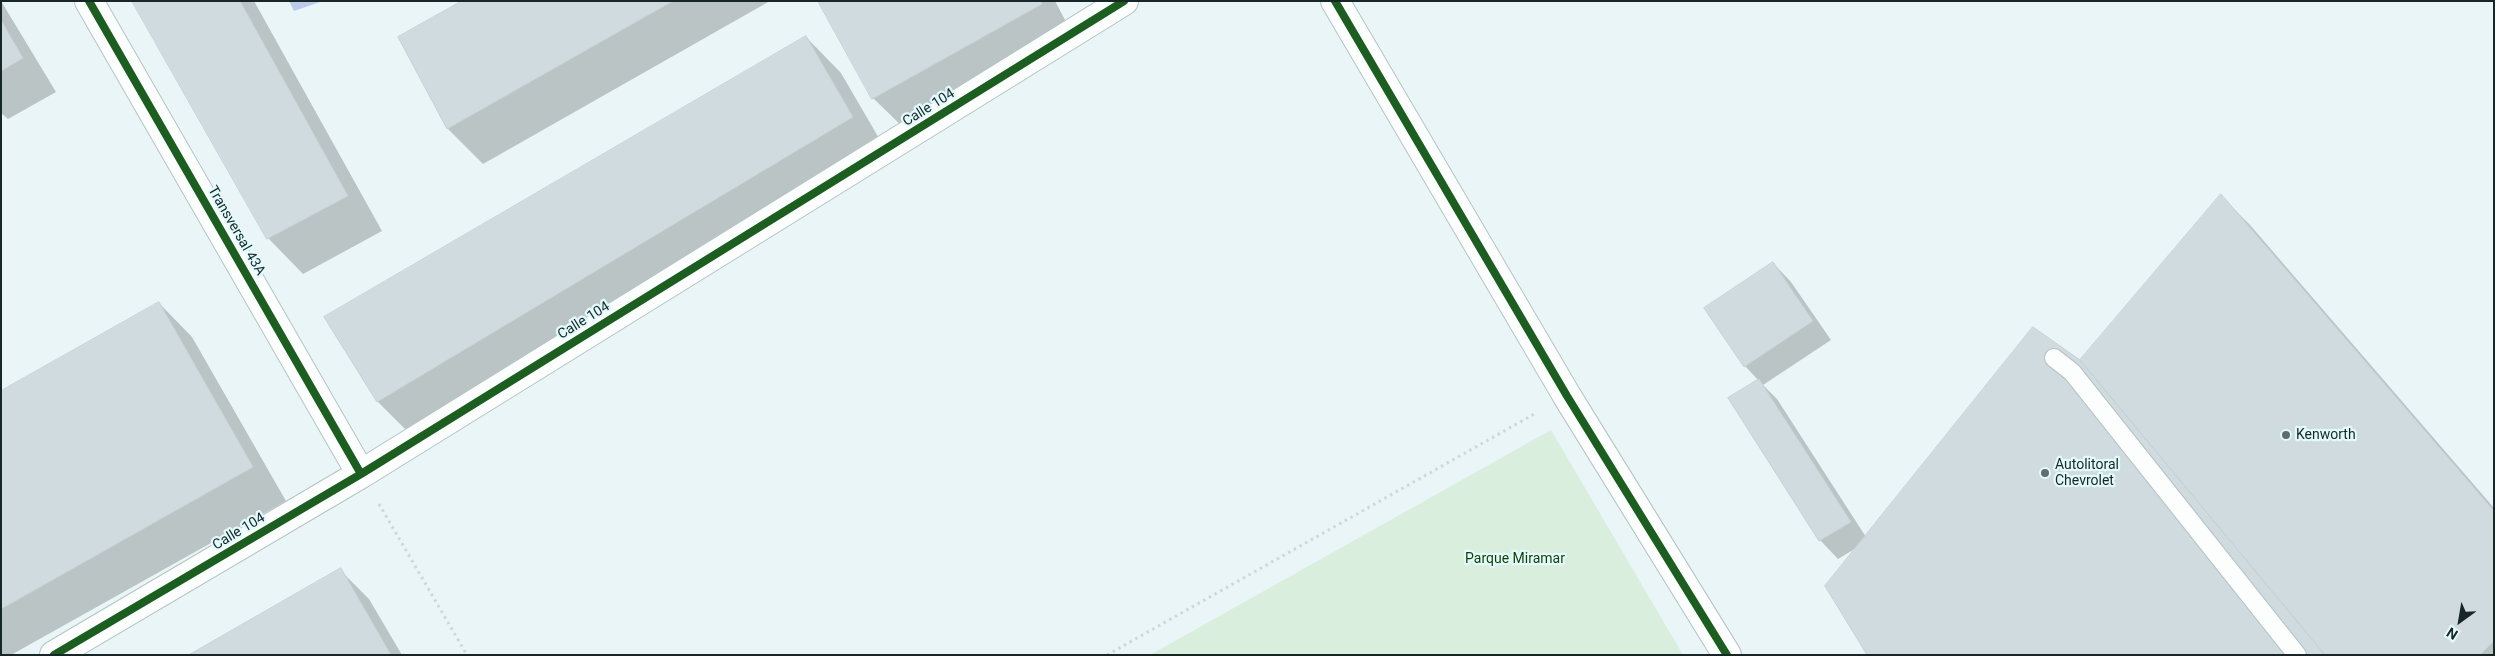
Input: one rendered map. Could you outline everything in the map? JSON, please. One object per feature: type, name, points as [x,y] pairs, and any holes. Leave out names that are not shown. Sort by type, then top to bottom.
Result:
[{"type":"street","name":"Transversal 43A","points":[[89,1],[361,474]]},
{"type":"street","points":[[1335,1],[1567,396],[1727,655]]},
{"type":"street","name":"Calle 104","points":[[54,655],[361,474],[1121,2]]},
{"type":"lane","points":[[2054,358],[2072,372],[2297,655]]},
{"type":"path","points":[[1107,655],[1567,396]]},
{"type":"path","points":[[361,474],[467,655]]},
{"type":"green space","name":"Parque Miramar","points":[[1551,430],[1683,655],[1150,655]]},
{"type":"water","points":[[289,1],[323,1],[294,11]]},
{"type":"building","points":[[132,1],[240,1],[348,196],[267,239]]},
{"type":"building","points":[[462,1],[673,1],[447,129],[398,37]]},
{"type":"building","points":[[818,1],[1041,1],[1042,4],[872,99]]},
{"type":"building","points":[[1,20],[23,58],[1,71]]},
{"type":"building","points":[[806,36],[853,117],[377,402],[324,317]]},
{"type":"building","name":"Kenworth","points":[[2221,194],[2494,511],[2494,641],[2480,655],[2325,655],[2080,360]]},
{"type":"building","points":[[1773,262],[1813,321],[1744,367],[1704,308]]},
{"type":"building","points":[[159,302],[253,467],[1,609],[1,391]]},
{"type":"building","name":"Autolitoral Chevrolet","points":[[2033,327],[2080,360],[2325,655],[1867,655],[1825,586]]},
{"type":"building","points":[[1759,379],[1851,522],[1819,541],[1728,398]]},
{"type":"building","points":[[341,568],[391,655],[189,655]]},
{"type":"cycle path","points":[[89,1],[361,474]]},
{"type":"cycle path","points":[[54,655],[361,474],[1124,1]]},
{"type":"cycle path","points":[[1335,1],[1567,396],[1727,655]]},
{"type":"place","name":"Kenworth","points":[[2286,435]]},
{"type":"place","name":"Autolitoral Chevrolet","points":[[2045,473]]}]
